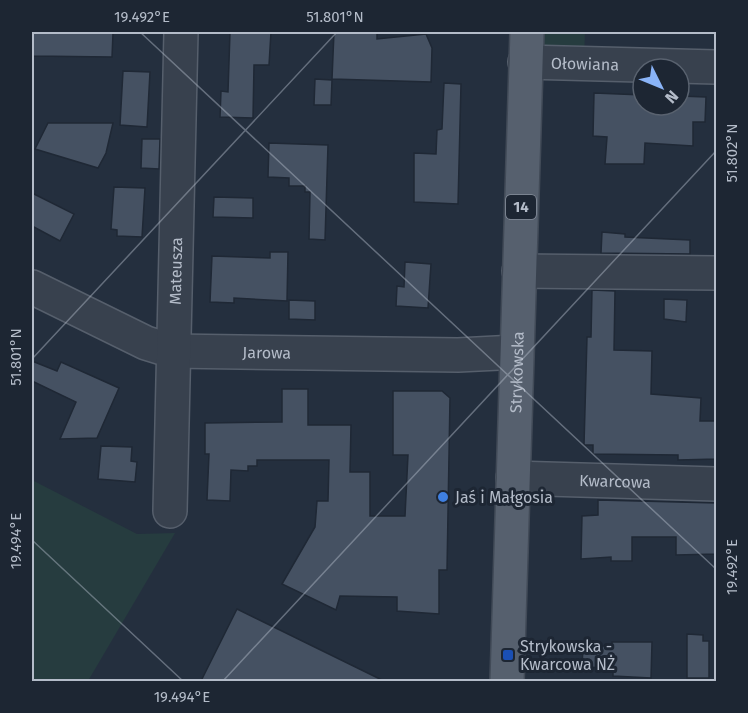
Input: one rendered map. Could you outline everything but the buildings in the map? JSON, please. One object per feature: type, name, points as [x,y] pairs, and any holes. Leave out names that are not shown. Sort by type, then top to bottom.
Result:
[{"type":"main road","name":"Strykowska","points":[[507,681],[528,42]]},
{"type":"street","name":"Mateusza","points":[[170,511],[181,32]]},
{"type":"street","name":"Ołowiana","points":[[528,42],[717,67]]},
{"type":"street","points":[[519,271],[717,273]]},
{"type":"street","name":"Jarowa","points":[[32,287],[146,343],[172,351],[458,355],[517,352]]},
{"type":"street","name":"Kwarcowa","points":[[513,478],[717,484]]},
{"type":"green space","points":[[545,32],[585,32],[584,57],[543,48]]},
{"type":"green space","points":[[32,480],[137,534],[175,533],[88,681],[32,681]]},
{"type":"place","name":"Jaś i Małgosia","points":[[443,497]]},
{"type":"place","name":"Strykowska - Kwarcowa NŻ","points":[[508,655]]}]
